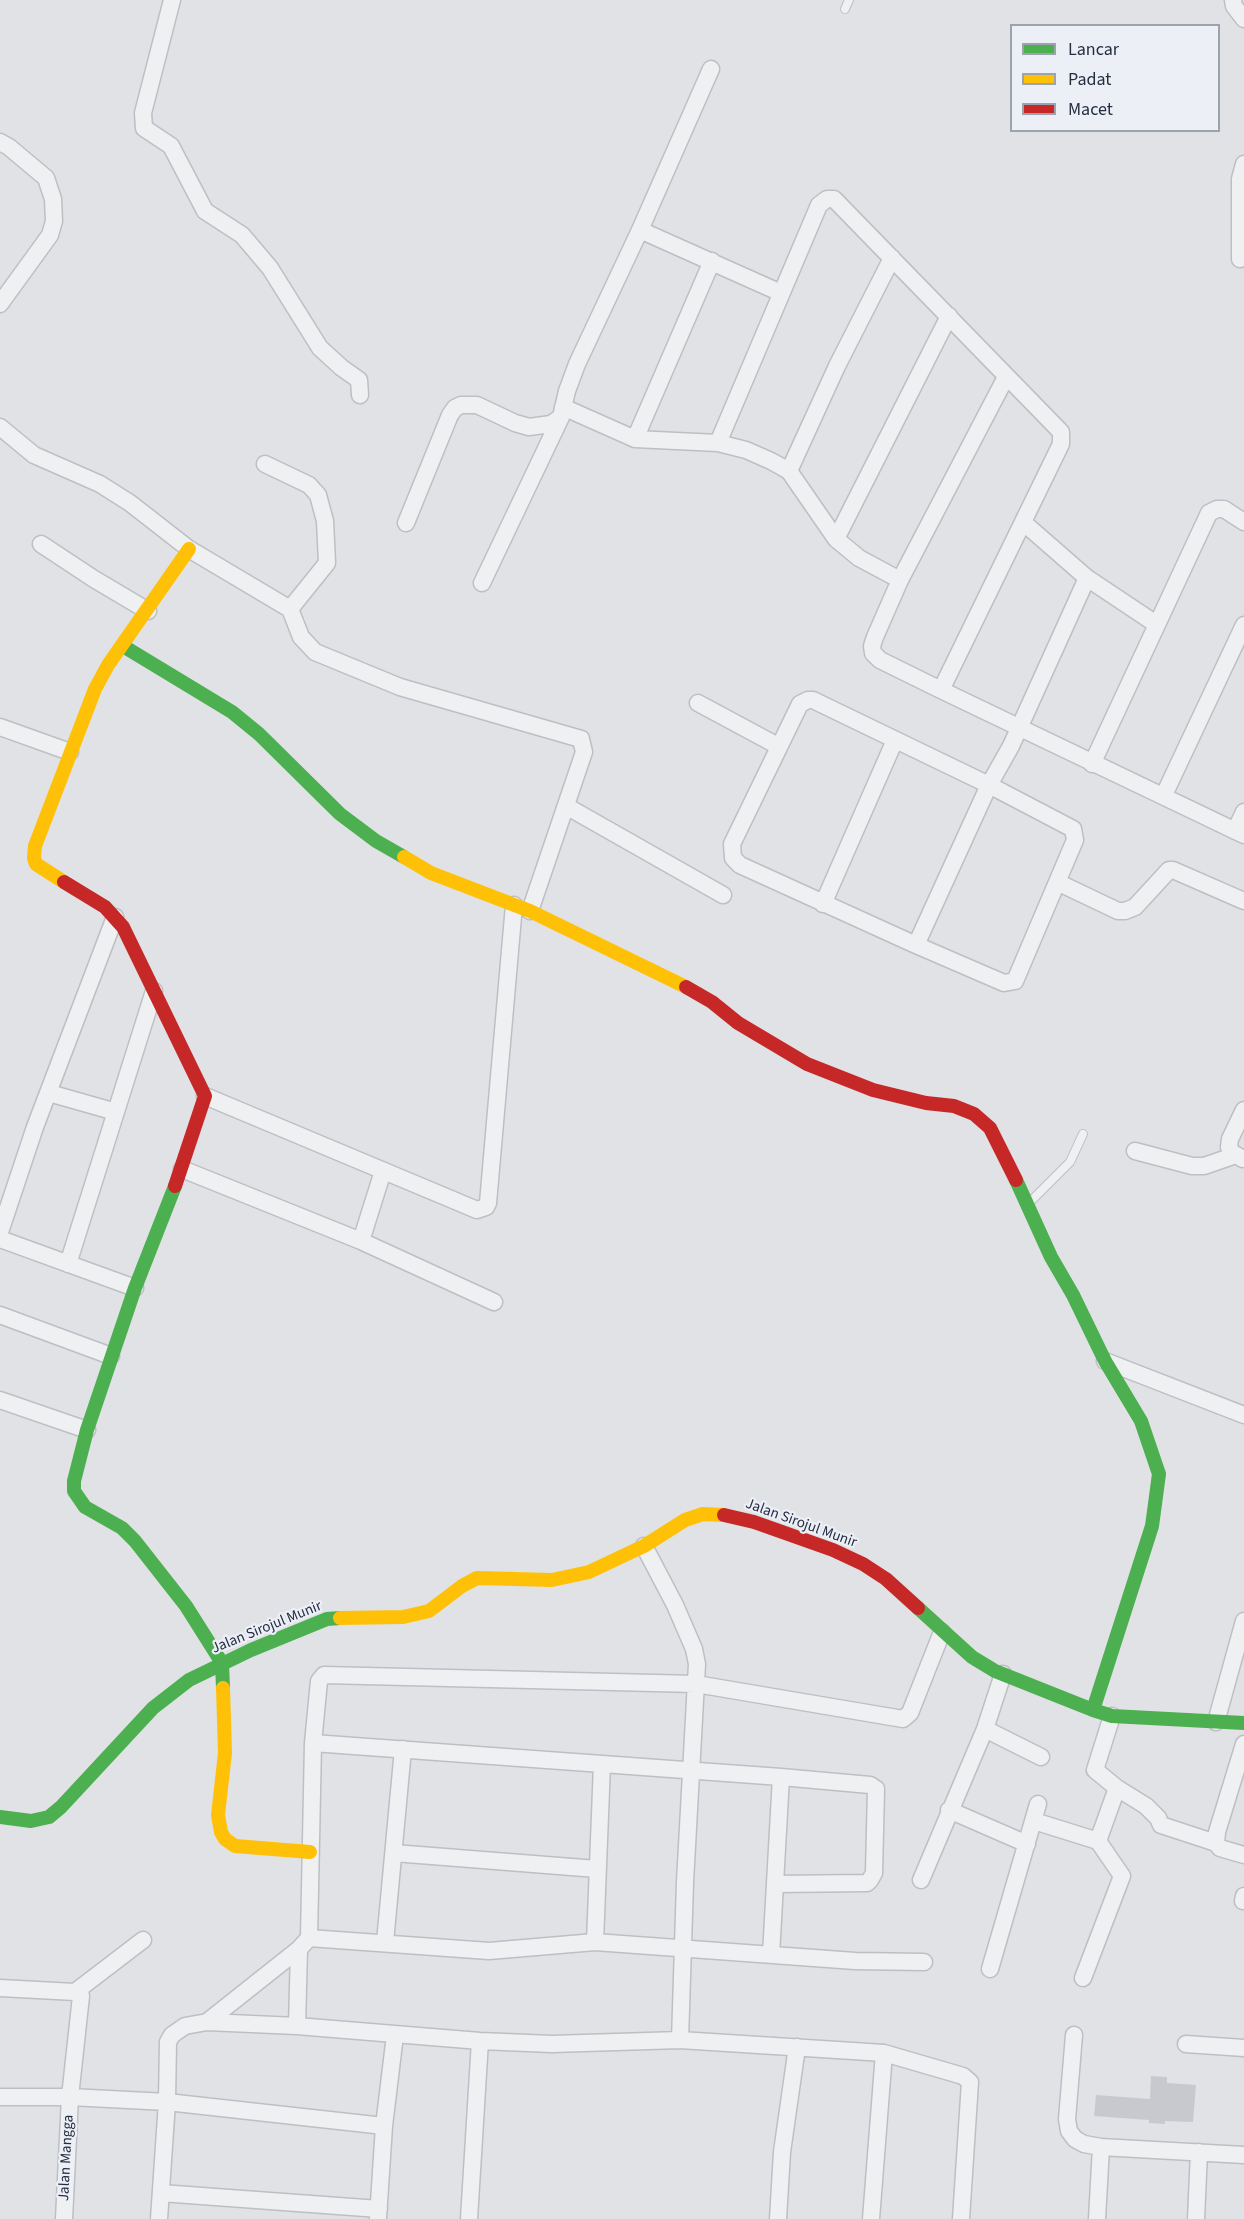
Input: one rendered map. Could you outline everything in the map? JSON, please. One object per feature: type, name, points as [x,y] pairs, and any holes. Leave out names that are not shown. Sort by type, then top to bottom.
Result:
[{"type":"street","points":[[172,0],[143,113],[144,128],[171,146],[205,211],[242,235],[270,268],[320,348],[358,380],[360,395]]},
{"type":"street","points":[[1233,0],[1234,6],[1244,19]]},
{"type":"street","points":[[482,583],[562,412],[578,364],[711,69]]},
{"type":"street","points":[[0,142],[46,178],[53,199],[54,221],[50,235],[0,304]]},
{"type":"street","points":[[1240,260],[1240,179],[1244,164]]},
{"type":"street","points":[[718,443],[819,205],[827,199],[834,199],[1057,427],[1062,437],[1061,444],[1024,522],[976,614],[941,690]]},
{"type":"street","points":[[640,230],[781,293]]},
{"type":"street","points":[[789,471],[837,366],[892,258]]},
{"type":"street","points":[[635,439],[712,261]]},
{"type":"street","points":[[836,539],[949,316]]},
{"type":"street","points":[[1006,377],[900,580],[875,638],[873,653],[880,660],[941,690],[1240,833],[1244,812]]},
{"type":"street","points":[[406,523],[450,415],[455,408],[462,405],[477,405],[529,427],[551,424],[562,412]]},
{"type":"street","points":[[562,412],[635,439],[718,443],[746,450],[789,471],[836,539],[859,558],[900,580]]},
{"type":"street","points":[[0,427],[34,455],[100,484],[130,502],[189,549],[290,609],[301,637],[315,652],[400,687],[581,739],[584,752],[530,911]]},
{"type":"street","points":[[265,464],[309,485],[318,495],[325,521],[327,563],[290,609]]},
{"type":"street","points":[[1092,764],[1209,513],[1224,509],[1244,522]]},
{"type":"street","points":[[1024,522],[1087,578],[1156,624]]},
{"type":"street","points":[[40,544],[148,611]]},
{"type":"street","points":[[189,549],[108,666],[95,689],[35,846],[34,858],[36,864],[105,907],[123,927],[205,1096],[477,1210],[486,1207],[514,904]]},
{"type":"street","points":[[916,945],[989,785],[1011,746],[1087,578]]},
{"type":"street","points":[[1164,795],[1244,625]]},
{"type":"street","points":[[123,646],[232,712],[259,734],[340,814],[376,841],[431,873],[530,911],[681,984],[712,1002],[738,1023],[807,1064],[873,1089],[926,1102],[954,1106],[974,1114],[990,1128],[1028,1203],[1051,1257],[1073,1295],[1105,1361],[1141,1421],[1159,1473],[1152,1526],[1093,1710]]},
{"type":"street","points":[[813,700],[989,785],[1073,829],[1075,840],[1015,981],[1004,982],[916,945],[740,865],[733,858],[732,844],[778,746],[800,704],[813,700]]},
{"type":"street","points":[[698,703],[778,746]]},
{"type":"street","points":[[0,727],[70,752]]},
{"type":"street","points":[[823,904],[895,740]]},
{"type":"street","points":[[566,806],[723,895]]},
{"type":"street","points":[[1057,882],[1118,911],[1125,911],[1135,907],[1169,870],[1173,870],[1244,901]]},
{"type":"street","points":[[0,1232],[35,1127],[115,917]]},
{"type":"street","points":[[68,1264],[154,991]]},
{"type":"street","points":[[49,1093],[116,1112]]},
{"type":"street","points":[[205,1096],[182,1169],[111,1356],[87,1430],[74,1481],[77,1498],[85,1507],[128,1533],[186,1606],[222,1663],[225,1753],[218,1815],[220,1832],[235,1846],[310,1852]]},
{"type":"street","points":[[1240,1157],[1231,1152],[1229,1147],[1230,1139],[1244,1110]]},
{"type":"street","points":[[1135,1150],[1192,1166],[1204,1166],[1240,1157]]},
{"type":"street","points":[[182,1169],[361,1241],[494,1302]]},
{"type":"street","points":[[361,1241],[383,1171]]},
{"type":"street","points":[[0,1239],[135,1288]]},
{"type":"street","points":[[0,1315],[111,1356]]},
{"type":"street","points":[[1105,1361],[1244,1415]]},
{"type":"street","points":[[0,1400],[87,1430]]},
{"type":"street","name":"Jalan Sirojul Munir","points":[[0,1817],[31,1821],[49,1817],[153,1708],[189,1680],[222,1663],[327,1619],[403,1617],[429,1611],[462,1586],[477,1578],[536,1581],[565,1578],[589,1572],[644,1546],[685,1520],[703,1515],[728,1515],[754,1522],[833,1550],[863,1564],[901,1591],[942,1632],[972,1657],[1003,1674],[1093,1710],[1112,1716],[1244,1723]]},
{"type":"street","points":[[644,1546],[675,1605],[694,1649],[697,1664],[682,1949],[680,2040]]},
{"type":"street","points":[[1216,1722],[1244,1621]]},
{"type":"street","points":[[297,2026],[310,1852],[313,1743],[322,1677],[329,1674],[696,1684],[906,1718],[942,1632]]},
{"type":"street","points":[[921,1880],[985,1729],[1003,1674]]},
{"type":"street","points":[[1112,1716],[1095,1770],[1117,1788],[1146,1806],[1158,1818],[1161,1825],[1244,1855]]},
{"type":"street","points":[[985,1729],[1041,1757]]},
{"type":"street","points":[[313,1743],[692,1770],[873,1786],[877,1792],[873,1877],[867,1883],[776,1884]]},
{"type":"street","points":[[1216,1843],[1217,1832],[1244,1744]]},
{"type":"street","points":[[385,1942],[403,1749]]},
{"type":"street","points":[[595,1942],[602,1764]]},
{"type":"street","points":[[771,1955],[781,1777]]},
{"type":"street","points":[[1098,1841],[1117,1788]]},
{"type":"street","points":[[990,1970],[1038,1804]]},
{"type":"street","points":[[949,1810],[1027,1844]]},
{"type":"street","points":[[1034,1821],[1098,1841],[1122,1876],[1083,1978]]},
{"type":"street","points":[[394,1853],[597,1869]]},
{"type":"street","points":[[0,1988],[78,1994],[143,1940]]},
{"type":"street","points":[[207,2022],[304,1944],[385,1942],[489,1951],[595,1942],[855,1961],[924,1962]]},
{"type":"street","name":"Jalan Mangga","points":[[64,2219],[78,1994]]},
{"type":"street","points":[[159,2219],[170,2038],[185,2026],[207,2022],[297,2026],[480,2041],[552,2044],[680,2040],[884,2053],[963,2076],[970,2082],[961,2219]]},
{"type":"street","points":[[161,2193],[378,2214],[384,2126],[395,2035]]},
{"type":"street","points":[[1074,2035],[1067,2119],[1069,2131],[1075,2139],[1084,2144],[1101,2147],[1244,2155]]},
{"type":"street","points":[[469,2219],[480,2041]]},
{"type":"street","points":[[1186,2044],[1244,2048]]},
{"type":"street","points":[[778,2219],[782,2152],[797,2047]]},
{"type":"street","points":[[871,2219],[884,2053]]},
{"type":"street","points":[[0,2097],[70,2097],[167,2102],[384,2126]]},
{"type":"street","points":[[1097,2219],[1101,2147]]},
{"type":"street","points":[[1196,2219],[1198,2152]]},
{"type":"lane","points":[[1028,1203],[1070,1162],[1083,1134]]},
{"type":"building","points":[[1151,2076],[1167,2077],[1167,2083],[1196,2085],[1193,2122],[1165,2121],[1165,2124],[1149,2123],[1149,2120],[1094,2116],[1096,2095],[1150,2099]]},
{"type":"traffic: fast","points":[[123,646],[232,712],[259,734],[340,814],[376,841],[404,857]]},
{"type":"traffic: fast","points":[[1016,1180],[1051,1257],[1073,1295],[1105,1361],[1141,1421],[1159,1474],[1152,1526],[1093,1710]]},
{"type":"traffic: fast","points":[[175,1186],[135,1288],[87,1430],[74,1481],[74,1491],[85,1507],[122,1528],[135,1541],[186,1606],[222,1663],[223,1688]]},
{"type":"traffic: fast","points":[[918,1608],[972,1657],[995,1671],[1093,1710],[1112,1716],[1244,1723]]},
{"type":"traffic: fast","points":[[0,1817],[31,1821],[49,1817],[153,1708],[189,1680],[251,1650],[327,1619],[340,1618]]},
{"type":"traffic: slow","points":[[64,882],[36,864],[35,846],[95,689],[108,665],[189,549]]},
{"type":"traffic: slow","points":[[404,857],[431,873],[530,911],[686,987]]},
{"type":"traffic: slow","points":[[340,1618],[403,1617],[429,1611],[462,1586],[477,1578],[552,1580],[589,1572],[644,1546],[685,1520],[703,1514],[724,1515]]},
{"type":"traffic: slow","points":[[223,1688],[225,1753],[218,1815],[221,1832],[225,1839],[235,1846],[310,1852]]},
{"type":"traffic: jam","points":[[64,882],[105,907],[123,927],[205,1096],[175,1186]]},
{"type":"traffic: jam","points":[[686,987],[712,1002],[738,1023],[807,1064],[873,1090],[926,1103],[954,1106],[974,1114],[990,1128],[1016,1180]]},
{"type":"traffic: jam","points":[[724,1515],[754,1522],[833,1550],[863,1564],[886,1579],[918,1608]]}]
